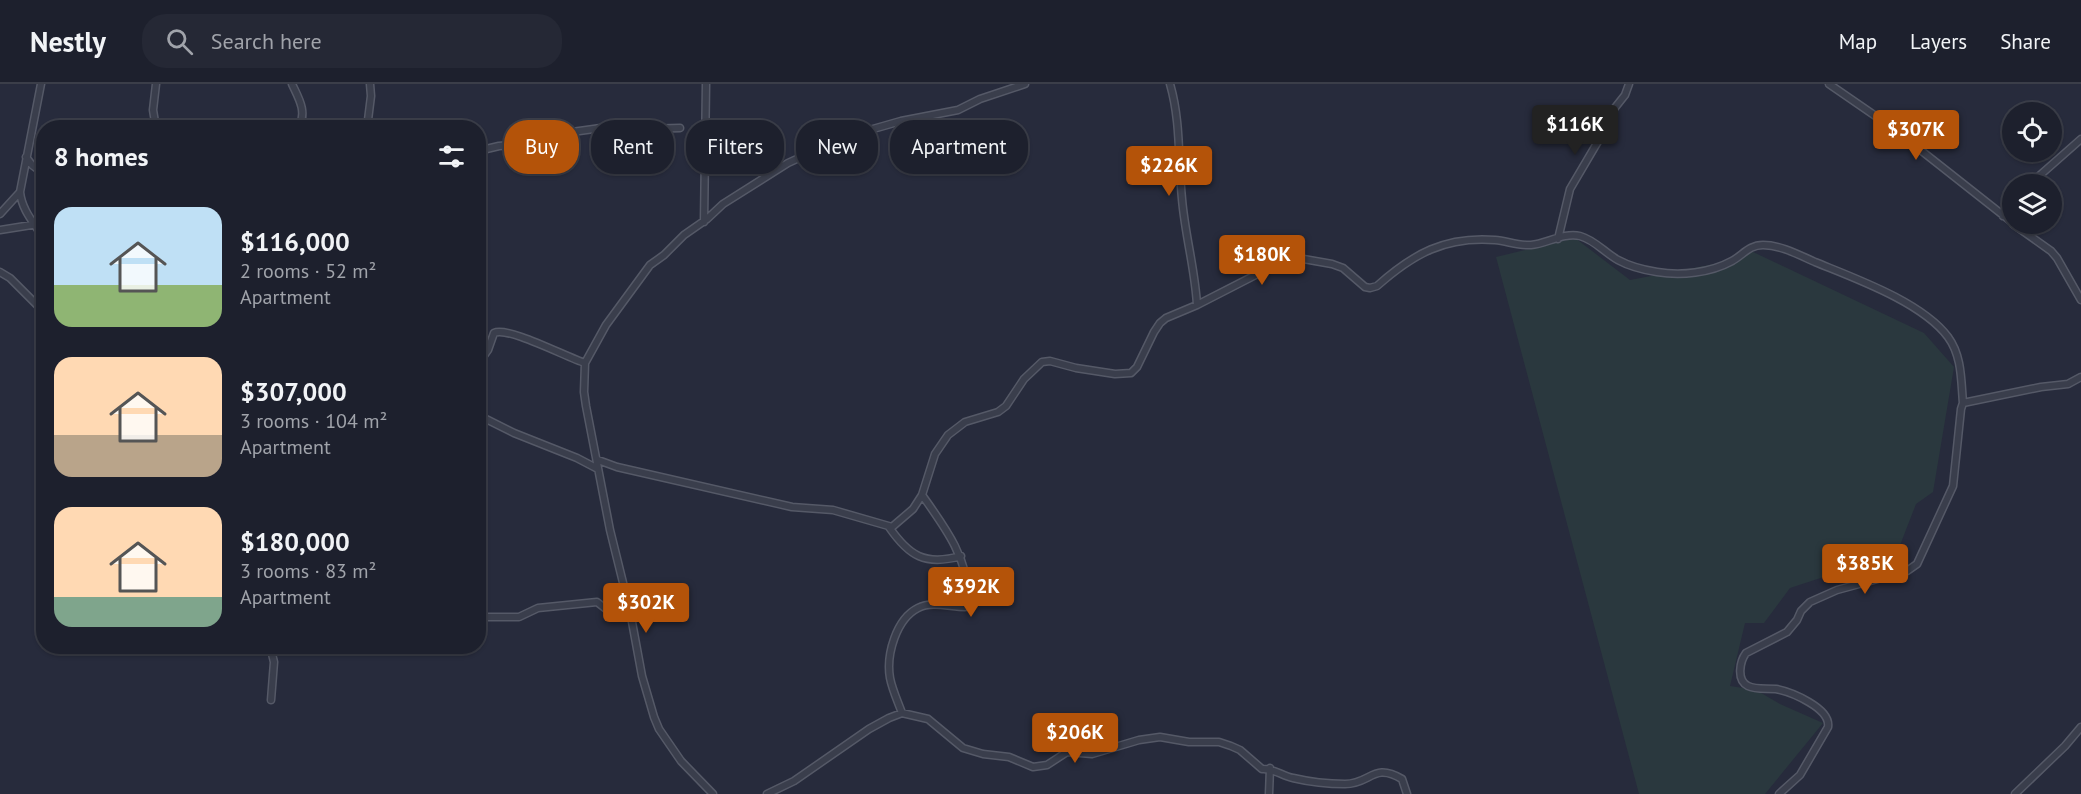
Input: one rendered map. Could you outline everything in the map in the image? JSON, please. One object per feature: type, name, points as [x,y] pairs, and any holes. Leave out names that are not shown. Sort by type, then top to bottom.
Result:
[{"type":"street","points":[[36,228],[22,204],[20,192],[41,84]]},
{"type":"street","points":[[155,120],[153,110],[156,84]]},
{"type":"street","points":[[292,84],[303,110],[302,120]]},
{"type":"street","points":[[369,120],[370,84]]},
{"type":"street","points":[[704,222],[706,84]]},
{"type":"street","points":[[712,794],[681,761],[659,729],[642,676],[598,469],[584,392],[585,363],[606,325],[647,267],[723,204],[775,170],[845,137],[901,121],[958,110],[980,99],[1025,84]]},
{"type":"street","points":[[1170,84],[1176,104],[1183,215],[1196,278],[1197,305]]},
{"type":"street","points":[[1558,238],[1570,189],[1603,133],[1610,114],[1625,95],[1629,84]]},
{"type":"street","points":[[1829,84],[1890,126],[2002,215]]},
{"type":"street","points":[[486,149],[524,144],[565,133],[608,127],[680,128]]},
{"type":"street","points":[[2041,174],[2081,139]]},
{"type":"street","points":[[26,156],[36,168]]},
{"type":"street","points":[[0,214],[20,192]]},
{"type":"street","points":[[0,230],[36,224]]},
{"type":"street","points":[[2028,234],[2051,251],[2063,265],[2081,300]]},
{"type":"street","points":[[890,527],[905,517],[922,495],[935,454],[948,435],[965,422],[998,412],[1006,406],[1024,379],[1042,362],[1050,361],[1076,368],[1116,374],[1131,373],[1142,360],[1160,323],[1166,318],[1197,305],[1275,265],[1298,258],[1343,268],[1362,285],[1370,288],[1377,286],[1410,259],[1428,250],[1468,239],[1497,240],[1522,246],[1547,243],[1558,238],[1577,235],[1635,267],[1665,273],[1712,270],[1732,261],[1751,247],[1773,245],[1872,286],[1915,309],[1947,336],[1956,352],[1960,365],[1963,403],[1953,486],[1917,564],[1907,571],[1837,590],[1810,602],[1804,606],[1797,621],[1787,632],[1746,653],[1743,657],[1741,675],[1742,680],[1748,686],[1779,690],[1818,706],[1828,720],[1828,727],[1800,775],[1779,794]]},
{"type":"street","points":[[0,272],[10,278],[36,304]]},
{"type":"street","points":[[486,353],[494,333],[499,331],[517,335],[585,363]]},
{"type":"street","points":[[1963,403],[2041,387],[2068,384],[2081,377]]},
{"type":"street","points":[[486,419],[598,469]]},
{"type":"street","points":[[598,460],[648,474],[792,507],[833,510],[890,527],[908,551],[914,555],[942,560],[961,556]]},
{"type":"street","points":[[902,713],[890,679],[889,661],[896,637],[908,616],[919,607],[928,605],[960,607],[970,602],[969,586],[961,556],[953,540],[922,495]]},
{"type":"street","points":[[486,617],[519,617],[538,608],[597,602],[606,609],[630,611]]},
{"type":"street","points":[[271,700],[274,662],[272,654]]},
{"type":"street","points":[[767,794],[794,780],[869,729],[902,713],[928,719],[963,748],[982,754],[1009,757],[1033,767],[1047,765],[1067,752],[1092,754],[1139,740],[1160,737],[1189,742],[1219,742],[1240,750],[1262,769],[1270,768],[1291,778],[1347,784],[1358,783],[1382,771],[1402,779],[1405,782],[1407,794]]},
{"type":"street","points":[[2015,794],[2066,746],[2081,727]]},
{"type":"street","points":[[1269,794],[1270,768]]},
{"type":"shaded area","points":[[1575,238],[1630,280],[1714,264],[1751,251],[1924,333],[1954,367],[1933,492],[1916,504],[1897,553],[1790,588],[1764,623],[1745,623],[1730,686],[1756,690],[1780,704],[1823,723],[1765,794],[1639,794],[1496,257]]}]
